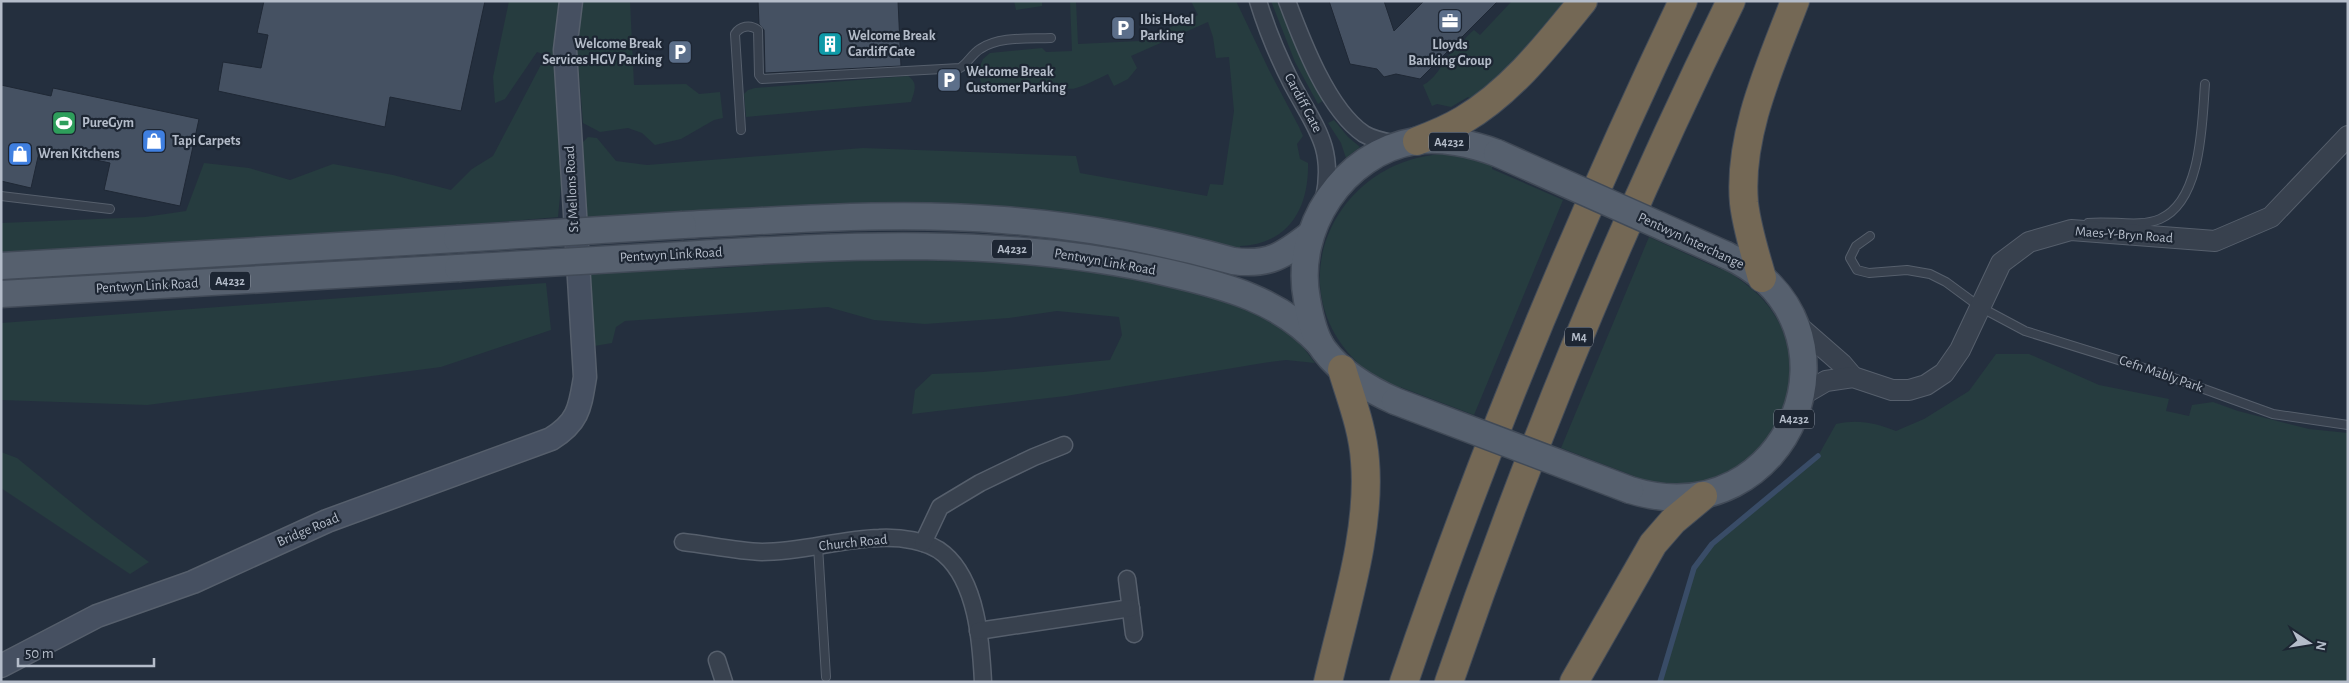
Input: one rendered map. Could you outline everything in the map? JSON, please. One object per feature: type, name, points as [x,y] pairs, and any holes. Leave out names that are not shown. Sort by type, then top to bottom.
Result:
[{"type":"highway","points":[[1409,143],[1455,125],[1488,103],[1520,74],[1583,1]]},
{"type":"highway","points":[[1404,682],[1447,558],[1498,424],[1544,311],[1636,98],[1683,1]]},
{"type":"highway","name":"M4","points":[[1450,682],[1503,530],[1576,346],[1655,161],[1731,1]]},
{"type":"highway","points":[[1762,278],[1744,202],[1745,159],[1763,88],[1795,1]]},
{"type":"highway","points":[[1328,682],[1356,562],[1366,503],[1365,460],[1360,426],[1342,369]]},
{"type":"highway","points":[[1574,682],[1653,544],[1673,521],[1704,496]]},
{"type":"main road","name":"St Mellons Road","points":[[571,1],[565,50],[585,376]]},
{"type":"main road","name":"Pentwyn Interchange","points":[[1409,143],[1465,144],[1497,153],[1726,255],[1749,267],[1762,278],[1784,303],[1795,323],[1803,357],[1804,377],[1802,396],[1789,430],[1765,461],[1735,484],[1704,496],[1667,499],[1630,490],[1395,401],[1364,385],[1342,369],[1320,344],[1308,308],[1304,278],[1311,234],[1322,209],[1336,188],[1355,168],[1381,152],[1409,143]]},
{"type":"main road","name":"Pentwyn Link Road","points":[[1,266],[863,217],[1002,220],[1132,236],[1233,261],[1251,263],[1277,258],[1311,234]]},
{"type":"main road","name":"Pentwyn Link Road","points":[[1,294],[857,246],[945,246],[1071,254],[1160,271],[1250,296],[1287,314],[1320,344]]},
{"type":"main road","name":"Bridge Road","points":[[1,666],[97,616],[193,582],[327,521],[551,439],[564,432],[577,416],[585,376]]},
{"type":"street","name":"Cardiff Gate","points":[[1287,1],[1315,67],[1346,118],[1372,138],[1409,143]]},
{"type":"street","name":"Cardiff Gate","points":[[1260,9],[1279,56],[1325,147],[1329,166],[1322,209]]},
{"type":"street","name":"Maes-Y-Bryn Road","points":[[1802,396],[1826,382],[1853,377],[1892,390],[1909,390],[1926,385],[1944,373],[1960,350],[2001,263],[2029,242],[2070,230],[2215,241],[2271,217],[2348,136]]},
{"type":"street","name":"Maes-Y-Bryn Road","points":[[1795,323],[1842,364],[1853,377]]},
{"type":"street","points":[[923,543],[940,507],[989,479],[1064,445]]},
{"type":"street","name":"Church Road","points":[[683,542],[762,552],[879,538],[904,539],[923,543],[944,554],[958,571],[973,604],[983,682]]},
{"type":"street","points":[[1127,579],[1134,634]]},
{"type":"street","points":[[978,632],[1131,608]]},
{"type":"street","points":[[717,660],[724,682]]},
{"type":"lane","points":[[1253,1],[1260,9]]},
{"type":"lane","points":[[741,130],[735,34],[738,29],[749,26],[758,30],[759,75],[762,80],[960,68],[978,50],[987,45],[1009,40],[1051,38]]},
{"type":"lane","points":[[2070,230],[2089,222],[2137,223],[2160,219],[2176,208],[2189,186],[2200,146],[2205,84]]},
{"type":"lane","points":[[1,196],[110,208]]},
{"type":"lane","name":"Cefn Mably Park","points":[[1870,236],[1856,246],[1850,258],[1857,270],[1869,273],[1907,270],[1930,274],[1946,282],[1980,307],[2025,331],[2149,369],[2274,414],[2348,425]]},
{"type":"lane","points":[[818,546],[826,677]]},
{"type":"green space","points":[[509,1],[566,1],[565,145],[558,217],[440,227],[1,252],[1,223],[145,217],[186,211],[204,163],[249,168],[290,180],[333,164],[393,175],[451,190],[472,169],[493,156],[546,55],[537,52],[505,99],[495,103],[493,77]]},
{"type":"green space","points":[[580,1],[630,1],[634,85],[686,84],[699,94],[720,92],[723,118],[714,120],[681,139],[655,145],[642,133],[628,128],[600,132],[583,123],[576,39]]},
{"type":"green space","points":[[1014,1],[1042,1],[1042,6],[1016,10]]},
{"type":"green space","points":[[1070,1],[1076,1],[1078,44],[1140,41],[1198,15],[1191,1],[1236,1],[1303,136],[1297,144],[1300,159],[1308,163],[1305,195],[1293,221],[1283,231],[1271,239],[1257,244],[1240,246],[1240,251],[1104,219],[1047,211],[957,206],[754,209],[585,217],[582,143],[588,137],[597,138],[616,161],[647,165],[863,148],[1076,156],[1080,173],[1207,196],[1210,184],[1223,185],[1234,111],[1229,57],[1216,58],[1213,37],[1208,22],[1131,56],[1137,68],[1128,79],[1114,86],[1108,74],[1073,89],[1050,85],[1018,91],[996,92],[988,89],[981,83],[978,71],[983,59],[990,53],[1042,48],[1046,52],[1072,51]]},
{"type":"green space","points":[[1271,1],[1277,1],[1303,64],[1324,100],[1318,104],[1295,62]]},
{"type":"green space","points":[[1512,1],[1567,1],[1508,70],[1473,101],[1468,97],[1451,107],[1437,104],[1432,106],[1423,85],[1434,76],[1450,54],[1458,48],[1469,34],[1474,30],[1480,35]]},
{"type":"green space","points":[[908,76],[915,85],[911,102],[746,117],[744,94],[748,90],[755,88]]},
{"type":"green space","points":[[1334,120],[1348,137],[1360,147],[1346,158],[1341,143],[1328,123]]},
{"type":"green space","points":[[1446,154],[1466,157],[1493,165],[1492,169],[1563,200],[1474,415],[1400,387],[1399,390],[1368,372],[1352,357],[1330,325],[1321,292],[1322,258],[1332,227],[1351,198],[1377,176],[1409,160]]},
{"type":"green space","points":[[1649,237],[1720,269],[1722,267],[1754,291],[1767,304],[1778,321],[1786,342],[1790,363],[1789,385],[1784,406],[1775,426],[1763,444],[1748,459],[1728,473],[1689,486],[1673,486],[1634,479],[1634,476],[1561,448]]},
{"type":"green space","points":[[852,259],[1054,264],[1110,272],[1233,301],[1270,319],[1299,342],[1315,363],[1286,360],[1066,396],[912,414],[915,390],[932,374],[983,372],[1110,360],[1122,335],[1119,317],[1057,311],[1009,318],[925,324],[874,320],[828,307],[625,321],[616,327],[612,343],[594,346],[588,273],[722,268]]},
{"type":"green space","points":[[546,283],[551,330],[441,367],[147,405],[1,400],[1,323]]},
{"type":"green space","points":[[1996,354],[2029,354],[2099,385],[2169,399],[2166,411],[2189,416],[2192,405],[2213,402],[2238,411],[2309,429],[2348,433],[2348,682],[1660,682],[1694,568],[1712,544],[1818,456],[1836,424],[1867,423],[1896,431],[1924,419],[1969,391]]},
{"type":"green space","points":[[1,452],[17,458],[93,520],[149,562],[130,574],[1,488]]},
{"type":"building","points":[[264,1],[485,1],[461,111],[390,97],[385,127],[218,91],[223,62],[261,68],[268,35],[257,33]]},
{"type":"building","name":"Welcome Break Cardiff Gate","points":[[758,1],[898,1],[901,66],[765,73],[764,30],[759,24]]},
{"type":"building","points":[[1329,1],[1384,1],[1394,31],[1424,1],[1498,1],[1420,79],[1396,74],[1384,77],[1377,69],[1350,64]]},
{"type":"building","points":[[1,85],[51,96],[53,88],[199,119],[180,206],[104,190],[110,163],[40,148],[31,188],[1,181]]},
{"type":"waterway","points":[[1660,682],[1694,568],[1712,544],[1818,456]]},
{"type":"place","name":"Lloyds Banking Group","points":[[1450,21]]},
{"type":"place","name":"Ibis Hotel Parking","points":[[1123,28]]},
{"type":"place","name":"Welcome Break Cardiff Gate","points":[[830,44]]},
{"type":"place","name":"Welcome Break Services HGV Parking","points":[[680,52]]},
{"type":"place","name":"Welcome Break Customer Parking","points":[[949,80]]},
{"type":"place","name":"PureGym","points":[[64,123]]},
{"type":"place","name":"Tapi Carpets","points":[[154,141]]},
{"type":"place","name":"Wren Kitchens","points":[[20,154]]}]
